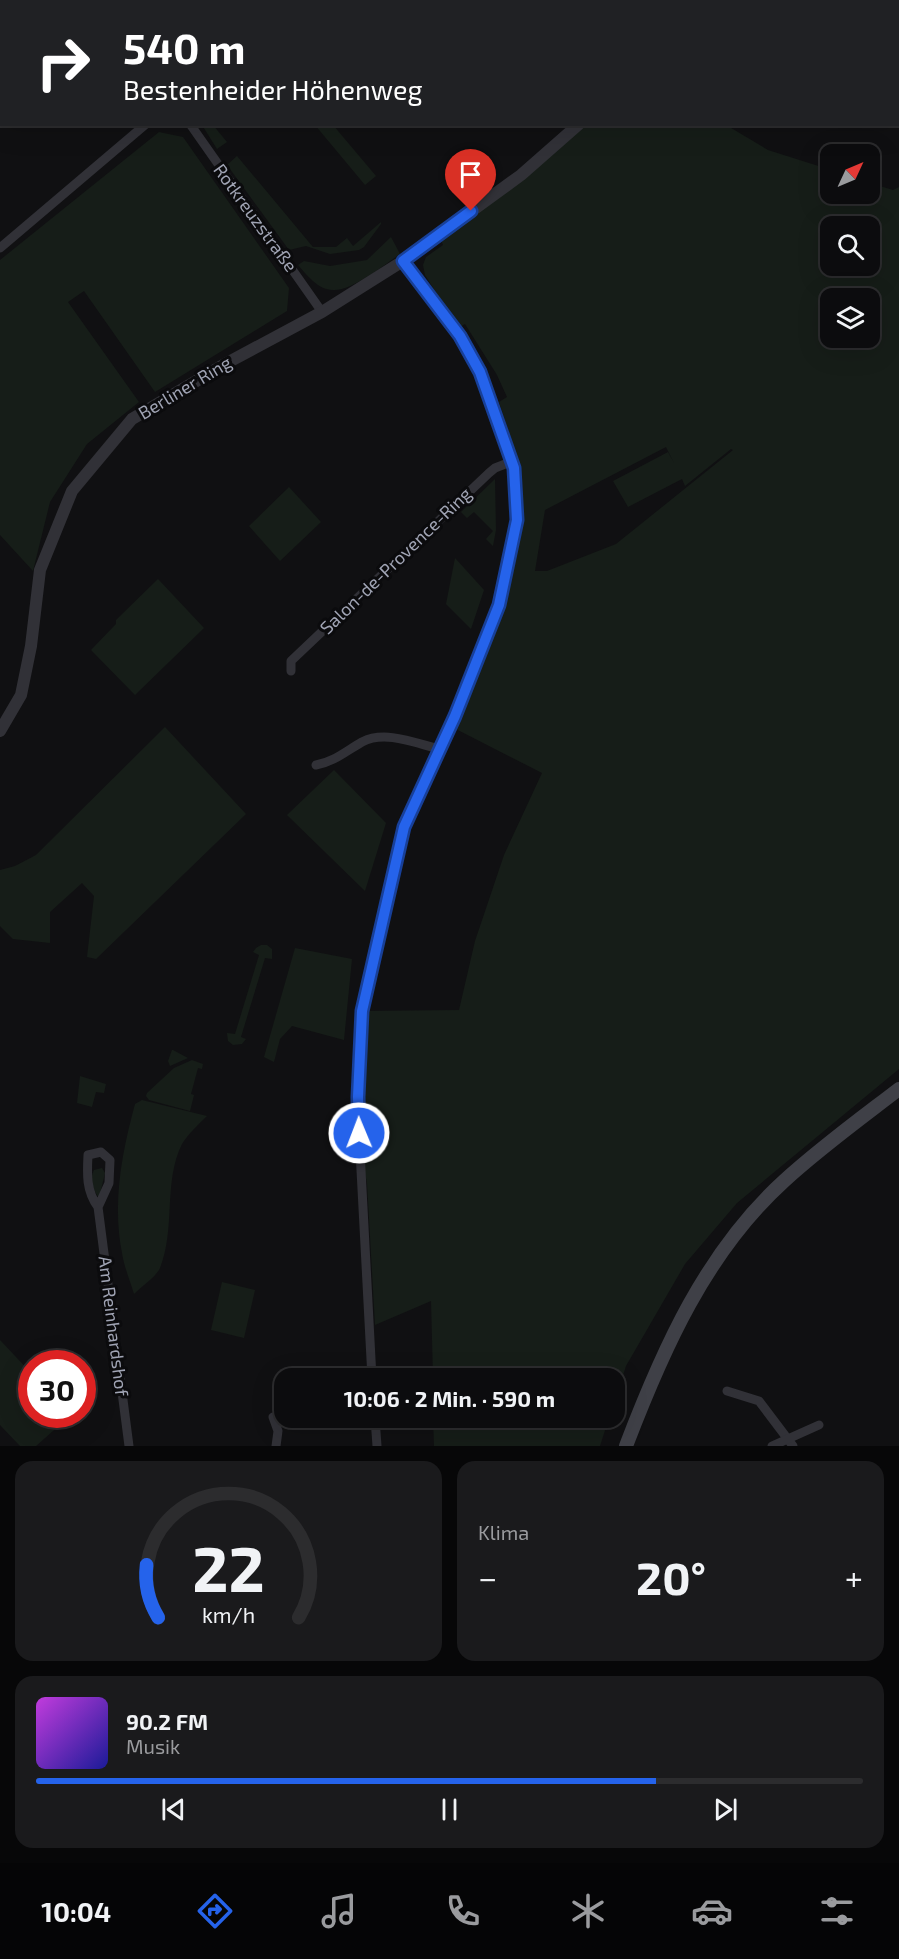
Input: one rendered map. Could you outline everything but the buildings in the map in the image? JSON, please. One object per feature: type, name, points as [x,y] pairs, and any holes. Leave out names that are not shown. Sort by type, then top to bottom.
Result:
[{"type":"main road","points":[[626,1446],[659,1362],[690,1300],[725,1248],[753,1212],[784,1181],[899,1089]]},
{"type":"street","points":[[0,248],[144,126]]},
{"type":"street","name":"Rotkreuzstraße","points":[[191,126],[322,312]]},
{"type":"street","name":"Berliner Ring","points":[[0,731],[21,695],[31,646],[40,570],[72,491],[132,419],[225,364],[322,312],[403,261],[521,175],[577,126]]},
{"type":"street","points":[[371,1368],[358,1097],[362,1011],[404,827],[455,716],[499,605],[517,520],[513,461],[480,372],[460,336],[403,261]]},
{"type":"street","name":"Salon-de-Provence-Ring","points":[[291,671],[291,661],[429,530],[495,468],[513,461]]},
{"type":"street","points":[[316,765],[328,764],[363,741],[377,736],[397,738],[439,748]]},
{"type":"street","name":"Am Reinhardshof","points":[[98,1207],[110,1183],[110,1160],[101,1152],[87,1155],[90,1196],[98,1207],[129,1446]]},
{"type":"street","points":[[727,1391],[759,1401],[790,1443]]},
{"type":"street","points":[[273,1417],[278,1431],[276,1446]]},
{"type":"street","points":[[772,1446],[790,1443],[819,1425]]},
{"type":"street","points":[[375,1428],[376,1446]]},
{"type":"shaded area","points":[[203,126],[214,126],[227,142],[217,149]]},
{"type":"shaded area","points":[[316,126],[334,126],[376,176],[365,185]]},
{"type":"shaded area","points":[[578,126],[728,126],[768,150],[820,167],[820,204],[880,204],[880,186],[893,190],[899,187],[899,1069],[737,1203],[685,1264],[625,1369],[433,1368],[431,1301],[375,1325],[367,1183],[360,1151],[362,1011],[459,1010],[475,941],[504,855],[542,773],[450,726],[499,605],[517,520],[514,468],[517,458],[499,402],[507,397],[497,375],[465,324],[458,328],[425,275],[423,265],[426,257],[443,245],[439,235]],"holes":[[[666,447],[674,463],[668,452],[613,481],[628,507],[682,479],[685,486],[731,449],[733,450],[616,544],[547,571],[535,571],[545,510]]]},
{"type":"shaded area","points":[[159,132],[183,137],[289,288],[287,311],[155,392],[84,291],[68,302],[139,402],[87,444],[50,502],[33,571],[0,535],[0,260]]},
{"type":"shaded area","points":[[237,156],[313,247],[336,247],[347,238],[353,246],[381,222],[381,224],[364,247],[359,250],[330,254],[306,246],[289,250],[227,165]]},
{"type":"shaded area","points":[[391,237],[400,254],[368,276],[341,289],[322,288],[298,265],[304,261],[330,266],[367,260]]},
{"type":"shaded area","points":[[495,479],[496,530],[493,546],[486,539],[493,531],[474,512],[467,518],[461,512]]},
{"type":"shaded area","points":[[289,487],[321,522],[280,561],[249,526]]},
{"type":"shaded area","points":[[455,558],[484,590],[471,629],[446,604]]},
{"type":"shaded area","points":[[158,579],[204,628],[135,695],[91,650],[116,624],[116,620]]},
{"type":"shaded area","points":[[165,727],[246,814],[96,959],[87,957],[94,896],[82,883],[50,912],[50,943],[13,939],[0,926],[0,870],[15,866],[36,855]]},
{"type":"shaded area","points":[[334,770],[386,823],[365,891],[287,815]]},
{"type":"shaded area","points":[[261,945],[267,945],[272,949],[272,959],[265,958],[241,1037],[246,1039],[242,1044],[233,1045],[228,1041],[227,1033],[235,1034],[259,955],[253,952]]},
{"type":"shaded area","points":[[295,948],[352,959],[344,1040],[292,1026],[280,1039],[274,1062],[264,1057]]},
{"type":"shaded area","points":[[172,1050],[188,1058],[170,1066],[168,1061]]},
{"type":"shaded area","points":[[192,1060],[203,1064],[202,1069],[198,1068],[191,1094],[194,1095],[190,1111],[149,1100],[147,1093],[174,1068]]},
{"type":"shaded area","points":[[80,1076],[106,1084],[104,1093],[96,1092],[92,1107],[77,1103]]},
{"type":"shaded area","points":[[142,1100],[207,1116],[184,1140],[176,1159],[171,1189],[168,1237],[160,1268],[134,1294],[122,1253],[118,1197],[130,1122],[135,1104]]},
{"type":"shaded area","points":[[102,1168],[105,1173],[99,1198],[93,1188],[92,1177],[94,1170]]},
{"type":"shaded area","points":[[222,1282],[255,1290],[244,1338],[211,1330]]},
{"type":"shaded area","points":[[0,1340],[18,1359],[18,1428],[56,1428],[36,1446],[20,1446],[0,1425]]},
{"type":"shaded area","points":[[433,1428],[606,1428],[600,1446],[434,1446]]},
{"type":"route","points":[[359,1133],[358,1097],[362,1011],[371,963],[404,827],[455,716],[499,605],[517,520],[513,461],[480,372],[460,336],[403,261],[471,211]]}]
